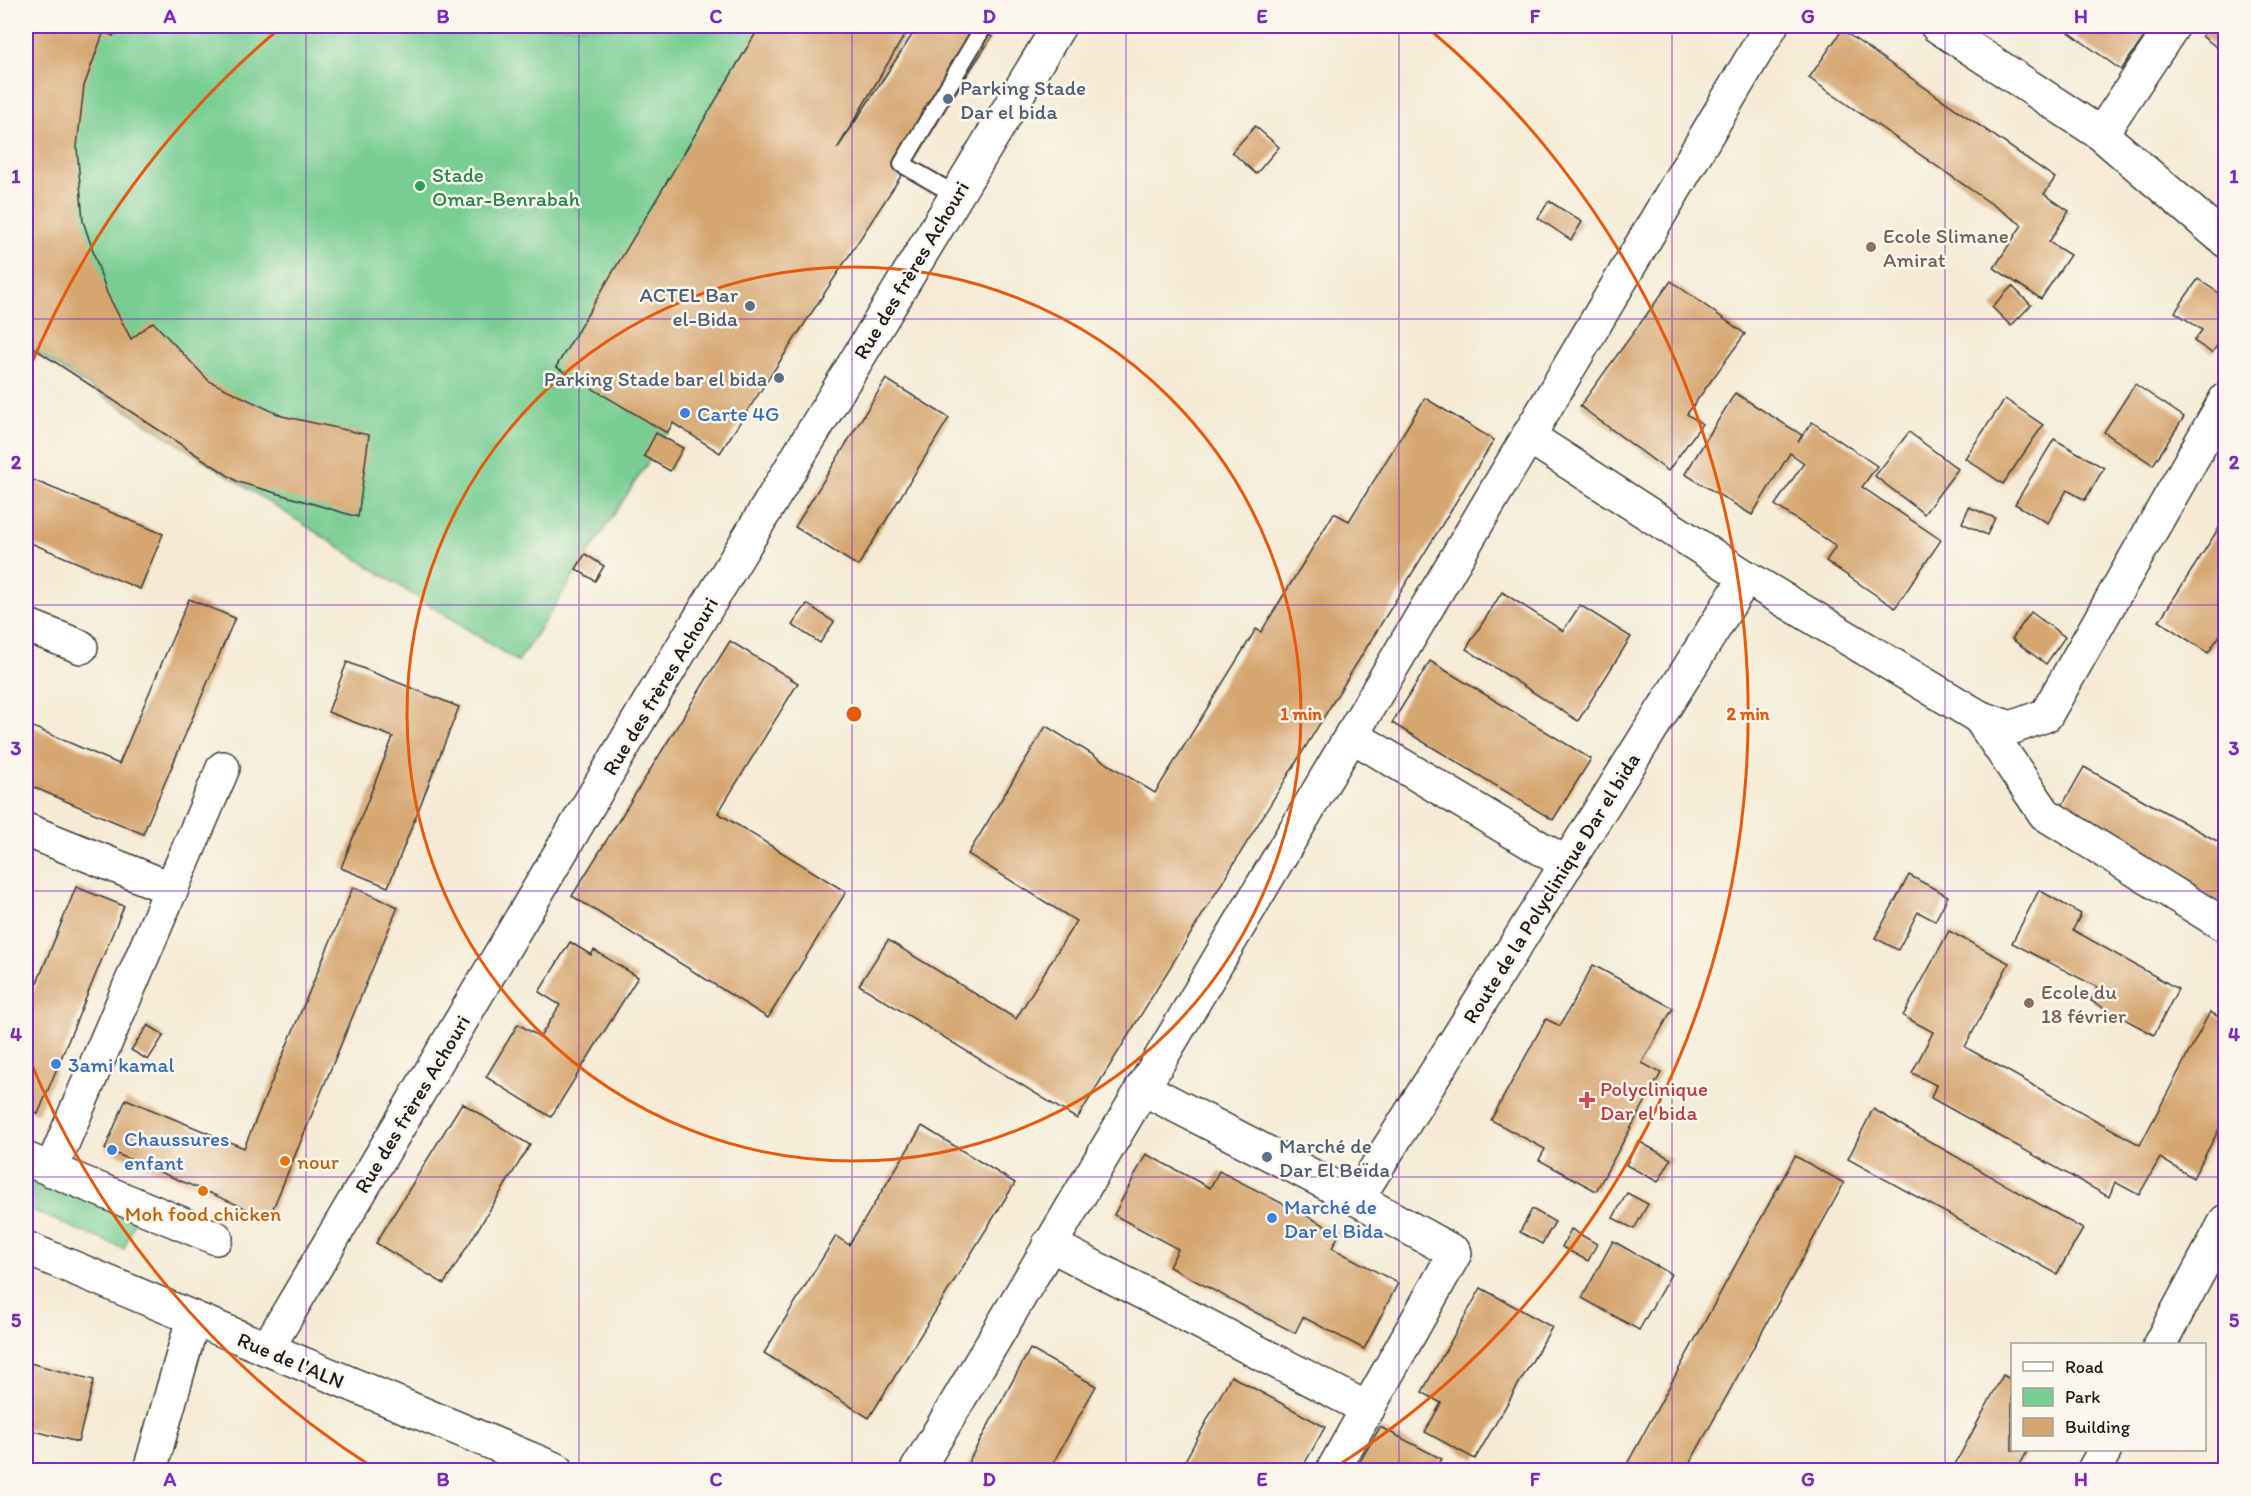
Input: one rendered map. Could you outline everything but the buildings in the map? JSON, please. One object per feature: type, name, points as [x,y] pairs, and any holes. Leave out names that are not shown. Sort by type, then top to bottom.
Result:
[{"type":"street","name":"Rue des frères Achouri","points":[[267,1349],[650,701],[1059,26]]},
{"type":"street","points":[[917,1470],[1771,26]]},
{"type":"street","points":[[1938,26],[2101,134],[2226,241]]},
{"type":"street","points":[[2101,134],[2173,26]]},
{"type":"street","points":[[1528,436],[1746,577],[1979,717],[2012,728],[2046,715],[2226,399]]},
{"type":"street","name":"Route de la Polyclinique Dar el bida","points":[[1357,1199],[1746,577]]},
{"type":"street","points":[[26,624],[81,647]]},
{"type":"street","points":[[1979,717],[2045,814],[2226,926]]},
{"type":"street","points":[[1351,735],[1567,864]]},
{"type":"street","points":[[216,1238],[38,1164],[172,889],[223,768]]},
{"type":"street","points":[[26,830],[172,889]]},
{"type":"street","points":[[1142,1088],[1357,1199],[1455,1253],[1332,1470]]},
{"type":"street","points":[[2161,1343],[2226,1221]]},
{"type":"street","points":[[1049,1244],[1368,1409]]},
{"type":"street","name":"Rue de l'ALN","points":[[26,1248],[557,1470]]},
{"type":"street","points":[[150,1470],[193,1319]]},
{"type":"street","points":[[2094,1470],[2104,1451]]},
{"type":"lane","points":[[956,195],[902,164],[984,26]]},
{"type":"green space","name":"Stade Omar-Benrabah","points":[[26,26],[910,26],[667,433],[518,662],[26,346]]},
{"type":"green space","points":[[26,1173],[136,1218],[124,1249],[26,1208]]},
{"type":"place","name":"Parking Stade Dar el bida","points":[[948,99]]},
{"type":"place","name":"Stade Omar-Benrabah","points":[[420,186]]},
{"type":"place","name":"Ecole Slimane Amirat","points":[[1871,247]]},
{"type":"place","name":"ACTEL Bar el-Bida","points":[[750,306]]},
{"type":"place","name":"Parking Stade bar el bida","points":[[779,378]]},
{"type":"place","name":"Carte 4G","points":[[685,413]]},
{"type":"place","name":"Ecole du 18 février","points":[[2029,1003]]},
{"type":"place","name":"3ami kamal","points":[[56,1064]]},
{"type":"place","name":"Polyclinique Dar el bida","points":[[1587,1100]]},
{"type":"place","name":"Chaussures enfant","points":[[112,1150]]},
{"type":"place","name":"Marché de Dar El Beïda","points":[[1267,1157]]},
{"type":"place","name":"nour","points":[[285,1161]]},
{"type":"place","name":"Moh food chicken","points":[[203,1191]]},
{"type":"place","name":"Marché de Dar el Bida","points":[[1272,1218]]}]
